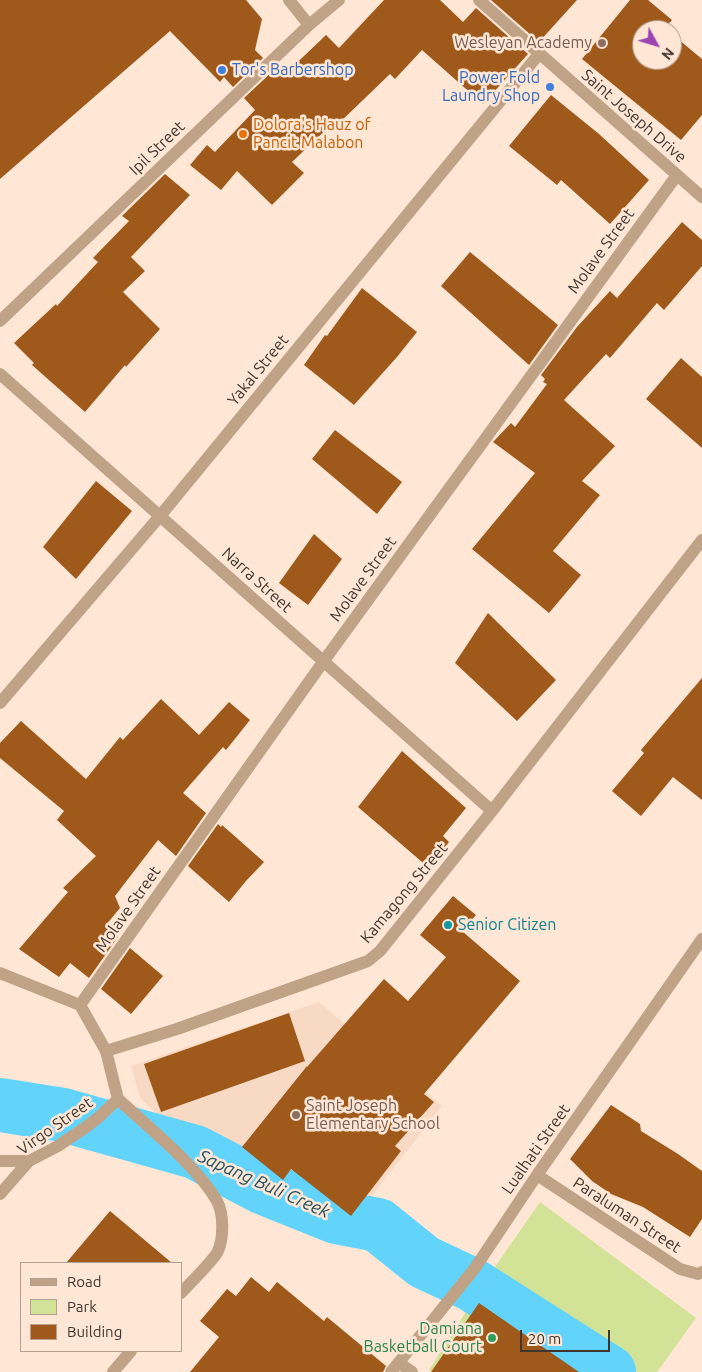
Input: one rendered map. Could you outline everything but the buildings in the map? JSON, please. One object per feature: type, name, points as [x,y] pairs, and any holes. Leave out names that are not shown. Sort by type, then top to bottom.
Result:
[{"type":"street","points":[[289,0],[309,25]]},
{"type":"street","name":"Ipil Street","points":[[0,321],[309,25],[339,0]]},
{"type":"street","name":"Saint Joseph Drive","points":[[479,0],[702,197]]},
{"type":"street","name":"Yakal Street","points":[[0,703],[160,516],[539,54]]},
{"type":"street","name":"Molave Street","points":[[80,1005],[323,662],[677,175]]},
{"type":"street","name":"Narra Street","points":[[0,374],[492,812]]},
{"type":"street","name":"Kamagong Street","points":[[106,1051],[177,1029],[368,961],[380,951],[492,812],[702,540]]},
{"type":"street","name":"Lualhati Street","points":[[395,1367],[475,1268],[537,1175],[702,939]]},
{"type":"street","points":[[0,973],[80,1005],[106,1051]]},
{"type":"street","name":"Virgo Street","points":[[0,1194],[29,1161],[58,1146],[86,1127],[118,1099],[106,1051]]},
{"type":"street","points":[[118,1099],[180,1157],[200,1178],[218,1202],[224,1225],[217,1252],[182,1293]]},
{"type":"street","points":[[0,1161],[29,1161]]},
{"type":"street","name":"Paraluman Street","points":[[537,1175],[680,1269],[698,1274],[702,1272]]},
{"type":"street","points":[[113,1372],[131,1352]]},
{"type":"street","points":[[395,1367],[412,1372]]},
{"type":"shaded area","name":"Saint Joseph Elementary School","points":[[319,1002],[442,1106],[354,1219],[281,1186],[167,1124],[140,1098],[131,1066]]},
{"type":"green space","points":[[540,1202],[696,1318],[657,1372],[432,1372],[429,1370],[488,1277]]},
{"type":"waterway","name":"Sapang Buli Creek","points":[[0,1105],[63,1115],[195,1152],[264,1188],[336,1217],[378,1225],[424,1262],[471,1284],[609,1372]]},
{"type":"place","name":"Wesleyan Academy","points":[[602,43]]},
{"type":"place","name":"Tor's Barbershop","points":[[222,70]]},
{"type":"place","name":"Power Fold Laundry Shop","points":[[550,87]]},
{"type":"place","name":"Dolora's Hauz of Pancit Malabon","points":[[243,134]]},
{"type":"place","name":"Senior Citizen","points":[[448,925]]},
{"type":"place","name":"Saint Joseph Elementary School","points":[[296,1115]]},
{"type":"place","name":"Damiana Basketball Court","points":[[492,1338]]}]
